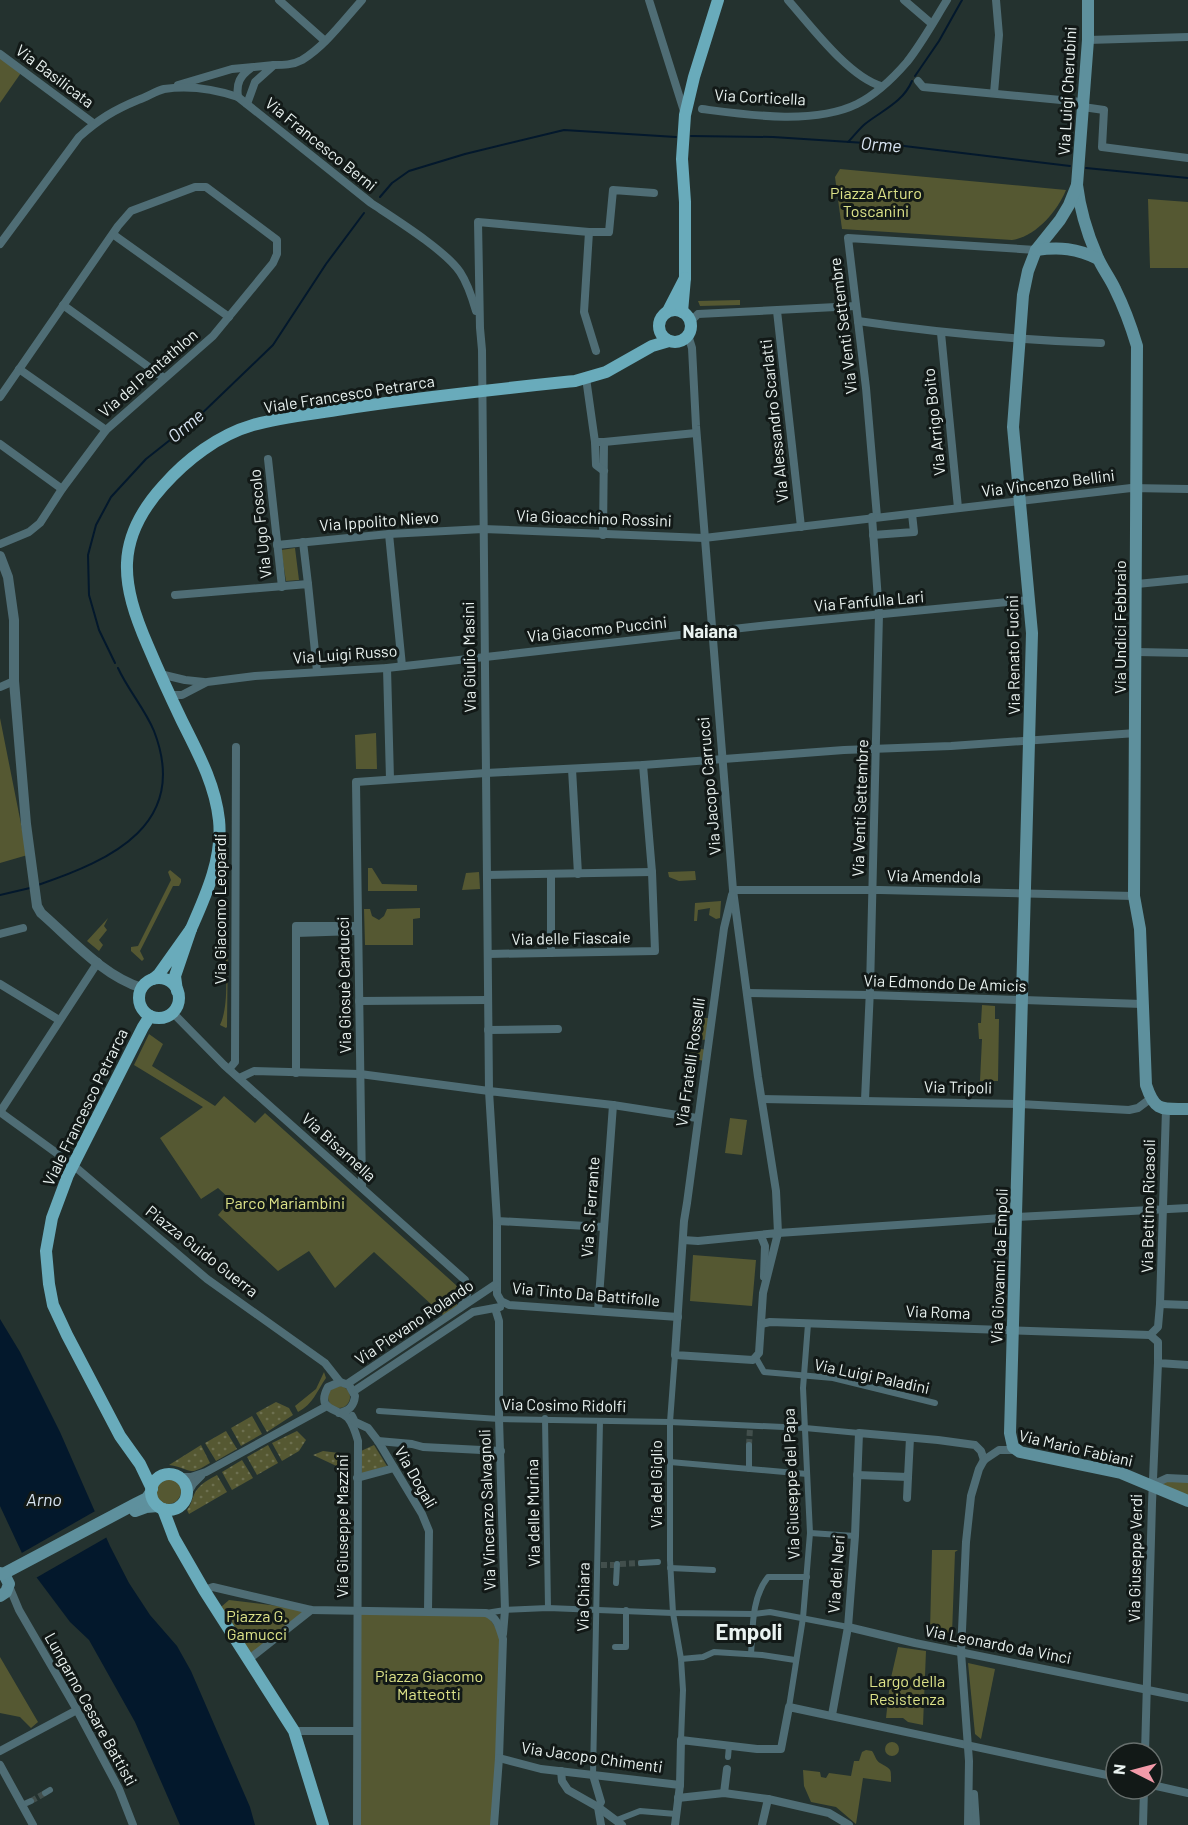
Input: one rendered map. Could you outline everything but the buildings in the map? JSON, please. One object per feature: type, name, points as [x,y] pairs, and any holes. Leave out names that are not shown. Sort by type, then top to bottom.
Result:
[{"type":"main road","name":"Via Luigi Cherubini","points":[[1077,185],[1082,142],[1088,0]]},
{"type":"main road","points":[[685,278],[658,326],[661,335],[669,341],[680,341],[688,335],[682,159],[686,115],[694,76],[719,2]]},
{"type":"main road","name":"Via Renato Fucini","points":[[1020,1104],[1032,651],[1013,437],[1023,295],[1028,271],[1036,250],[1060,220],[1077,185]]},
{"type":"main road","name":"Via Undici Febbraio","points":[[1077,185],[1085,225],[1098,259],[1115,288],[1137,345],[1134,896],[1140,929],[1146,1084],[1150,1099]]},
{"type":"main road","points":[[1036,250],[1071,249],[1085,252],[1098,259]]},
{"type":"main road","points":[[668,311],[675,310],[686,317]]},
{"type":"main road","name":"Viale Francesco Petrarca","points":[[634,356],[658,326]]},
{"type":"main road","name":"Viale Francesco Petrarca","points":[[173,1012],[178,1004],[175,976],[215,867],[219,822],[216,802],[205,767],[134,614],[126,571],[129,548],[143,511],[174,473],[223,437],[251,426],[371,405],[586,378],[606,372],[662,342],[669,341]]},
{"type":"main road","name":"Viale Francesco Petrarca","points":[[152,1491],[140,1464],[120,1436],[53,1305],[46,1251],[59,1195],[150,1016],[143,1011],[140,1004],[139,996],[142,988],[159,974],[191,929]]},
{"type":"main road","points":[[153,980],[166,980],[177,991]]},
{"type":"main road","points":[[150,1016],[164,1018],[173,1012]]},
{"type":"main road","points":[[1150,1099],[1155,1105],[1166,1109],[1188,1109]]},
{"type":"main road","name":"Via Giovanni da Empoli","points":[[1016,1450],[1012,1444],[1011,1428],[1012,1329],[1020,1104]]},
{"type":"main road","name":"Viale Francesco Petrarca","points":[[128,1447],[144,1461],[165,1474]]},
{"type":"main road","name":"Via Mario Fabiani","points":[[1016,1450],[1105,1468],[1188,1501]]},
{"type":"main road","points":[[0,1596],[6,1592],[8,1577],[139,1506],[152,1491],[156,1479],[165,1474],[179,1477],[186,1484],[188,1494],[177,1509],[172,1524],[174,1538]]},
{"type":"main road","points":[[152,1491],[174,1538],[204,1590],[294,1731],[322,1825]]},
{"type":"main road","points":[[139,1506],[177,1509]]},
{"type":"street","points":[[162,90],[232,69],[286,65],[302,60],[325,41],[362,0]]},
{"type":"street","points":[[649,0],[686,115]]},
{"type":"street","points":[[788,0],[851,68],[867,80],[881,86]]},
{"type":"street","points":[[904,0],[932,24]]},
{"type":"street","name":"Via Corticella","points":[[702,109],[742,114],[812,115],[858,103],[906,64],[947,0]]},
{"type":"street","points":[[994,93],[999,35],[996,0]]},
{"type":"street","points":[[280,1],[325,41]]},
{"type":"street","points":[[1088,40],[1188,37]]},
{"type":"street","name":"Via Basilicata","points":[[0,54],[93,123]]},
{"type":"street","points":[[247,104],[255,82],[274,65]]},
{"type":"street","points":[[238,97],[238,82],[241,76],[252,68]]},
{"type":"street","points":[[918,81],[923,87],[1082,104],[1104,111],[1102,147],[1188,158]]},
{"type":"street","name":"Via Francesco Berni","points":[[0,244],[79,137],[93,123],[114,110],[162,90],[215,89],[238,97],[371,203],[451,261],[468,286],[480,328]]},
{"type":"street","name":"Via del Pentathlon","points":[[0,544],[29,532],[40,523],[106,430],[213,336],[273,263],[277,254],[277,240],[206,187],[195,188],[131,211],[116,230]]},
{"type":"street","points":[[596,351],[584,312],[589,232],[609,232],[613,190],[654,193]]},
{"type":"street","name":"Via Giulio Masini","points":[[497,1221],[489,1090],[482,350],[478,222],[589,232]]},
{"type":"street","points":[[0,397],[116,230],[229,317]]},
{"type":"street","name":"Via Venti Settembre","points":[[865,1100],[870,995],[879,614],[873,536],[874,517],[858,321],[848,238],[1036,250]]},
{"type":"street","points":[[63,305],[164,378]]},
{"type":"street","points":[[686,317],[698,314],[856,306]]},
{"type":"street","name":"Via Alessandro Scarlatti","points":[[777,311],[801,527]]},
{"type":"street","points":[[858,321],[941,333],[1020,340],[1101,343]]},
{"type":"street","name":"Via Arrigo Boito","points":[[941,333],[958,508]]},
{"type":"street","name":"Via Jacopo Carrucci","points":[[688,335],[692,348],[696,433],[733,890],[776,1191],[778,1233],[763,1293]]},
{"type":"street","points":[[19,369],[106,430]]},
{"type":"street","points":[[586,378],[600,442],[596,465],[604,471],[603,535]]},
{"type":"street","points":[[600,442],[696,433]]},
{"type":"street","points":[[0,444],[62,489]]},
{"type":"street","name":"Via Ugo Foscolo","points":[[268,459],[282,587]]},
{"type":"street","name":"Via Vincenzo Bellini","points":[[801,527],[1137,488],[1188,489]]},
{"type":"street","points":[[873,536],[914,531],[912,514]]},
{"type":"street","name":"Via Gioacchino Rossini","points":[[483,529],[705,538],[801,527]]},
{"type":"street","name":"Via Ippolito Nievo","points":[[277,545],[389,534],[483,529]]},
{"type":"street","points":[[389,534],[402,666]]},
{"type":"street","points":[[303,542],[316,671]]},
{"type":"street","points":[[0,556],[8,577],[14,620],[14,681],[26,824],[37,906],[41,913],[98,962],[128,984],[142,988]]},
{"type":"street","points":[[1137,584],[1188,579]]},
{"type":"street","points":[[175,594],[308,584]]},
{"type":"street","name":"Via Fanfulla Lari","points":[[712,632],[1029,600]]},
{"type":"street","name":"Via Giacomo Puccini","points":[[484,657],[712,632]]},
{"type":"street","points":[[1137,652],[1188,653]]},
{"type":"street","name":"Via Luigi Russo","points":[[160,674],[184,680],[207,682],[316,671],[387,668],[484,657]]},
{"type":"street","points":[[387,668],[390,779],[1136,733]]},
{"type":"street","name":"Via Luigi Russo","points":[[168,691],[184,680]]},
{"type":"street","points":[[0,687],[14,681]]},
{"type":"street","name":"Via Luigi Russo","points":[[168,691],[182,695],[207,682]]},
{"type":"street","points":[[179,714],[189,692]]},
{"type":"street","name":"Via Giacomo Leopardi","points":[[229,1069],[235,1062],[236,747]]},
{"type":"street","points":[[487,875],[652,872],[643,765]]},
{"type":"street","points":[[572,769],[578,874]]},
{"type":"street","name":"Via Giosuè Carducci","points":[[362,1187],[356,782],[390,779]]},
{"type":"street","name":"Via delle Fiascaie","points":[[488,954],[655,951],[652,872]]},
{"type":"street","points":[[551,875],[551,953]]},
{"type":"street","name":"Via Amendola","points":[[733,890],[1025,892],[1134,896]]},
{"type":"street","name":"Via Fratelli Rosselli","points":[[675,1355],[683,1240],[697,1118],[724,928],[733,890]]},
{"type":"street","points":[[296,1072],[296,926],[358,928]]},
{"type":"street","points":[[0,934],[23,928]]},
{"type":"street","points":[[0,1112],[98,962]]},
{"type":"street","points":[[0,984],[59,1020]]},
{"type":"street","name":"Via Edmondo De Amicis","points":[[747,993],[1142,1004]]},
{"type":"street","points":[[359,1001],[488,1000]]},
{"type":"street","name":"Via Bisarnella","points":[[173,1012],[229,1069],[465,1280],[469,1291],[466,1301],[460,1308]]},
{"type":"street","points":[[488,1030],[558,1029]]},
{"type":"street","points":[[239,1078],[254,1071],[360,1074],[613,1105],[697,1118]]},
{"type":"street","name":"Via Tripoli","points":[[762,1099],[1020,1104],[1129,1110],[1138,1108],[1150,1099]]},
{"type":"street","name":"Via S. Ferrante","points":[[598,1311],[613,1105]]},
{"type":"street","name":"Via Bettino Ricasoli","points":[[1150,1335],[1158,1327],[1160,1304],[1166,1109]]},
{"type":"street","name":"Piazza Guido Guerra","points":[[0,1112],[73,1165],[207,1279],[325,1363],[354,1391]]},
{"type":"street","points":[[683,1240],[698,1241],[778,1233],[1188,1208]]},
{"type":"street","points":[[496,1284],[497,1221],[604,1227]]},
{"type":"street","points":[[675,1355],[750,1361],[756,1358],[759,1353],[765,1246],[761,1236]]},
{"type":"street","name":"Via Pievano Rolando","points":[[344,1383],[496,1284]]},
{"type":"street","name":"Via Tinto Da Battifolle","points":[[496,1284],[496,1294],[501,1301],[509,1305],[678,1317]]},
{"type":"street","points":[[1160,1304],[1188,1305]]},
{"type":"street","name":"Via Pievano Rolando","points":[[354,1391],[473,1312],[509,1305]]},
{"type":"street","name":"Via Vincenzo Salvagnoli","points":[[495,1308],[499,1321],[499,1419],[506,1610],[503,1639]]},
{"type":"street","name":"Via Roma","points":[[761,1324],[770,1322],[1150,1335]]},
{"type":"street","name":"Via Giuseppe del Papa","points":[[729,1746],[781,1749],[789,1707],[803,1618],[810,1533],[803,1375],[808,1324]]},
{"type":"street","name":"Via Giuseppe Verdi","points":[[1145,1741],[1152,1485],[1158,1363],[1158,1342],[1150,1335]]},
{"type":"street","name":"Via del Giglio","points":[[675,1355],[670,1422],[669,1563],[673,1613],[681,1659],[683,1690],[681,1740]]},
{"type":"street","name":"Via Luigi Paladini","points":[[756,1358],[764,1372],[833,1378],[935,1403]]},
{"type":"street","points":[[1158,1363],[1188,1365]]},
{"type":"street","points":[[344,1383],[331,1384],[325,1392],[327,1406],[335,1412],[344,1412],[352,1406],[354,1391]]},
{"type":"street","points":[[179,1477],[191,1477],[206,1472],[327,1406]]},
{"type":"street","name":"Via Dogali","points":[[352,1406],[355,1422],[368,1428],[378,1442],[422,1514],[429,1531],[428,1611]]},
{"type":"street","name":"Via Cosimo Ridolfi","points":[[379,1411],[499,1419],[545,1418],[805,1428],[975,1445],[981,1450],[984,1460]]},
{"type":"street","name":"Via Giuseppe Mazzini","points":[[339,1413],[348,1418],[357,1438],[357,1610]]},
{"type":"street","name":"Via delle Murina","points":[[545,1418],[548,1608]]},
{"type":"street","name":"Via Chiara","points":[[593,1775],[599,1565],[600,1420]]},
{"type":"street","points":[[972,1825],[961,1652],[968,1519],[975,1478],[984,1460],[993,1454],[1011,1428]]},
{"type":"street","name":"Via dei Neri","points":[[832,1715],[848,1627],[855,1536],[859,1433]]},
{"type":"street","points":[[907,1498],[910,1438]]},
{"type":"street","points":[[378,1442],[501,1451]]},
{"type":"street","points":[[749,1445],[749,1469]]},
{"type":"street","name":"Via Mario Fabiani","points":[[993,1454],[999,1450],[1016,1450]]},
{"type":"street","points":[[670,1462],[807,1474]]},
{"type":"street","points":[[357,1478],[394,1468]]},
{"type":"street","points":[[188,1494],[192,1484],[206,1472]]},
{"type":"street","points":[[857,1475],[908,1477]]},
{"type":"street","points":[[1152,1485],[1167,1478],[1188,1479]]},
{"type":"street","points":[[810,1533],[855,1536]]},
{"type":"street","points":[[641,1563],[658,1562]]},
{"type":"street","points":[[669,1563],[713,1570]]},
{"type":"street","points":[[616,1583],[617,1564]]},
{"type":"street","name":"Lungarno Cesare Battisti","points":[[8,1577],[19,1610],[77,1710],[119,1789],[133,1825]]},
{"type":"street","points":[[752,1654],[754,1614],[762,1585],[768,1577],[807,1577]]},
{"type":"street","points":[[204,1590],[213,1587],[311,1610],[428,1611],[486,1613],[494,1616],[503,1639],[500,1758],[494,1825]]},
{"type":"street","name":"Lungarno Cesare Battisti","points":[[0,1596],[19,1610]]},
{"type":"street","name":"Via Leonardo da Vinci","points":[[486,1613],[548,1608],[673,1613],[754,1614],[770,1612],[1188,1698]]},
{"type":"street","points":[[248,1660],[311,1610]]},
{"type":"street","points":[[357,1610],[357,1825]]},
{"type":"street","points":[[615,1647],[626,1647],[626,1611]]},
{"type":"street","points":[[681,1659],[703,1657],[714,1652],[795,1659]]},
{"type":"street","points":[[789,1707],[1104,1774]]},
{"type":"street","points":[[0,1751],[77,1710]]},
{"type":"street","points":[[294,1731],[357,1731]]},
{"type":"street","points":[[675,1825],[680,1785],[681,1740],[729,1746],[728,1757]]},
{"type":"street","name":"Via Jacopo Chimenti","points":[[500,1758],[541,1769],[680,1785]]},
{"type":"street","points":[[969,1761],[972,1825]]},
{"type":"street","points":[[0,1765],[26,1803],[33,1825]]},
{"type":"street","points":[[724,1793],[727,1768]]},
{"type":"street","points":[[561,1771],[562,1780],[568,1790],[598,1807],[619,1823],[640,1810],[676,1814]]},
{"type":"street","points":[[593,1775],[602,1802],[598,1807],[601,1825]]},
{"type":"street","points":[[1164,1788],[1188,1793]]},
{"type":"street","points":[[678,1798],[724,1793],[768,1799],[829,1813],[849,1825]]},
{"type":"street","points":[[762,1825],[768,1799]]},
{"type":"street","points":[[1143,1825],[1144,1801]]},
{"type":"green space","points":[[0,54],[23,70],[0,103]]},
{"type":"green space","name":"Piazza Arturo Toscanini","points":[[840,169],[1066,190],[1057,207],[1037,229],[1012,240],[842,229],[835,177]]},
{"type":"green space","points":[[1148,199],[1188,202],[1188,268],[1150,268]]},
{"type":"green space","points":[[740,300],[740,305],[700,306],[698,301]]},
{"type":"green space","points":[[295,548],[299,580],[286,581],[281,550]]},
{"type":"green space","points":[[0,718],[24,839],[31,854],[0,863]]},
{"type":"green space","points":[[376,733],[377,769],[356,769],[355,735]]},
{"type":"green space","points":[[368,868],[372,868],[382,884],[417,885],[417,891],[368,891]]},
{"type":"green space","points":[[170,870],[181,879],[181,882],[179,886],[173,886],[140,951],[144,959],[142,961],[131,951],[131,947],[138,946],[171,880],[168,872]]},
{"type":"green space","points":[[695,871],[696,880],[679,881],[669,877],[668,872]]},
{"type":"green space","points":[[479,872],[480,889],[462,890],[466,873]]},
{"type":"green space","points":[[721,901],[720,918],[716,919],[709,915],[710,908],[698,910],[697,921],[694,921],[695,903]]},
{"type":"green space","points":[[420,908],[420,918],[413,919],[413,945],[365,945],[364,909],[370,909],[372,916],[379,920],[387,909]]},
{"type":"green space","points":[[108,918],[104,926],[107,930],[99,940],[103,945],[99,951],[87,941]]},
{"type":"green space","points":[[223,929],[226,929],[228,935],[226,1028],[220,1025],[226,996],[225,942],[220,937]]},
{"type":"green space","points":[[982,1005],[995,1006],[995,1019],[999,1019],[998,1081],[980,1081],[982,1039],[979,1039],[978,1023],[981,1023]]},
{"type":"green space","points":[[694,1018],[712,1018],[708,1040],[691,1037]]},
{"type":"green space","name":"Parco Mariambini","points":[[149,1034],[163,1044],[152,1066],[215,1106],[224,1096],[255,1123],[265,1113],[457,1286],[457,1306],[444,1316],[374,1252],[335,1288],[309,1251],[278,1271],[218,1215],[231,1200],[218,1188],[201,1199],[160,1138],[203,1107],[134,1065]]},
{"type":"green space","points":[[690,1047],[707,1050],[705,1061],[688,1058]]},
{"type":"green space","points":[[730,1118],[747,1120],[742,1155],[725,1153]]},
{"type":"green space","points":[[693,1255],[756,1260],[752,1306],[690,1301]]},
{"type":"green space","points":[[324,1372],[326,1378],[314,1397],[298,1412],[295,1406],[316,1389]]},
{"type":"green space","points":[[335,1386],[343,1386],[350,1393],[350,1401],[343,1408],[335,1408],[328,1401],[328,1393]]},
{"type":"green space","points":[[276,1402],[289,1408],[293,1415],[267,1432],[256,1413]]},
{"type":"green space","points":[[252,1416],[262,1434],[241,1446],[231,1428]]},
{"type":"green space","points":[[226,1431],[237,1449],[216,1461],[205,1443]]},
{"type":"green space","points":[[297,1431],[306,1440],[299,1451],[282,1461],[272,1443]]},
{"type":"green space","points":[[201,1445],[210,1463],[202,1468],[189,1471],[169,1465]]},
{"type":"green space","points":[[268,1445],[278,1463],[257,1475],[247,1457]]},
{"type":"green space","points":[[374,1445],[387,1466],[362,1474],[361,1451]]},
{"type":"green space","points":[[323,1451],[347,1454],[347,1471],[313,1455]]},
{"type":"green space","points":[[242,1460],[253,1478],[232,1490],[222,1472]]},
{"type":"green space","points":[[217,1475],[227,1492],[189,1514],[187,1510],[196,1491],[203,1483]]},
{"type":"green space","points":[[168,1478],[177,1482],[181,1491],[177,1500],[168,1504],[159,1500],[155,1491],[159,1482]]},
{"type":"green space","points":[[1188,1479],[1188,1501],[1158,1481]]},
{"type":"green space","points":[[932,1550],[958,1550],[955,1552],[952,1634],[930,1631]]},
{"type":"green space","name":"Piazza G. Gamucci","points":[[229,1600],[311,1610],[248,1660],[221,1607]]},
{"type":"green space","name":"Piazza Giacomo Matteotti","points":[[357,1610],[486,1613],[503,1639],[494,1825],[357,1825]]},
{"type":"green space","name":"Largo della Resistenza","points":[[898,1647],[926,1651],[923,1725],[908,1722],[903,1718],[886,1718],[890,1682]]},
{"type":"green space","points":[[0,1657],[38,1722],[31,1728],[20,1717],[0,1713]]},
{"type":"green space","points":[[968,1663],[995,1669],[981,1739],[975,1734]]},
{"type":"green space","points":[[889,1742],[895,1742],[899,1749],[895,1756],[889,1756],[885,1752],[885,1746]]},
{"type":"green space","points":[[872,1751],[879,1762],[890,1770],[891,1782],[863,1778],[856,1824],[836,1807],[811,1802],[804,1786],[803,1770],[820,1772],[821,1777],[826,1778],[829,1773],[851,1776],[854,1761],[859,1761],[862,1752]]},
{"type":"water","name":"Arno","points":[[0,1319],[20,1352],[60,1432],[110,1546],[129,1583],[150,1615],[177,1646],[191,1671],[250,1807],[255,1825],[180,1825],[135,1722],[89,1640],[70,1622],[28,1566],[0,1506]]},
{"type":"pier","points":[[97,1510],[109,1536],[34,1579],[20,1554]]},
{"type":"waterway","points":[[915,76],[939,41],[962,0]]},
{"type":"waterway","points":[[848,142],[865,124],[898,100],[912,81]]},
{"type":"waterway","name":"Orme","points":[[380,197],[392,183],[409,171],[465,154],[564,130],[676,137]]},
{"type":"waterway","name":"Orme","points":[[691,136],[773,137],[896,145],[1070,166]]},
{"type":"waterway","name":"Orme","points":[[1086,168],[1188,178]]},
{"type":"waterway","name":"Orme","points":[[115,663],[99,630],[89,595],[88,555],[96,525],[111,497],[146,459],[194,421],[273,345],[326,264],[364,213]]},
{"type":"waterway","name":"Orme","points":[[38,885],[66,875],[117,850],[137,834],[153,814],[161,791],[162,763],[154,731],[118,668]]},
{"type":"waterway","name":"Orme","points":[[0,895],[30,888]]},
{"type":"tunnel","points":[[749,1445],[750,1428]]},
{"type":"tunnel","points":[[620,1564],[641,1563]]},
{"type":"tunnel","points":[[601,1565],[614,1565]]},
{"type":"tunnel","points":[[31,1801],[45,1793]]},
{"type":"district","name":"Naiana","points":[[710,632]]},
{"type":"district","name":"Empoli","points":[[749,1632]]}]
